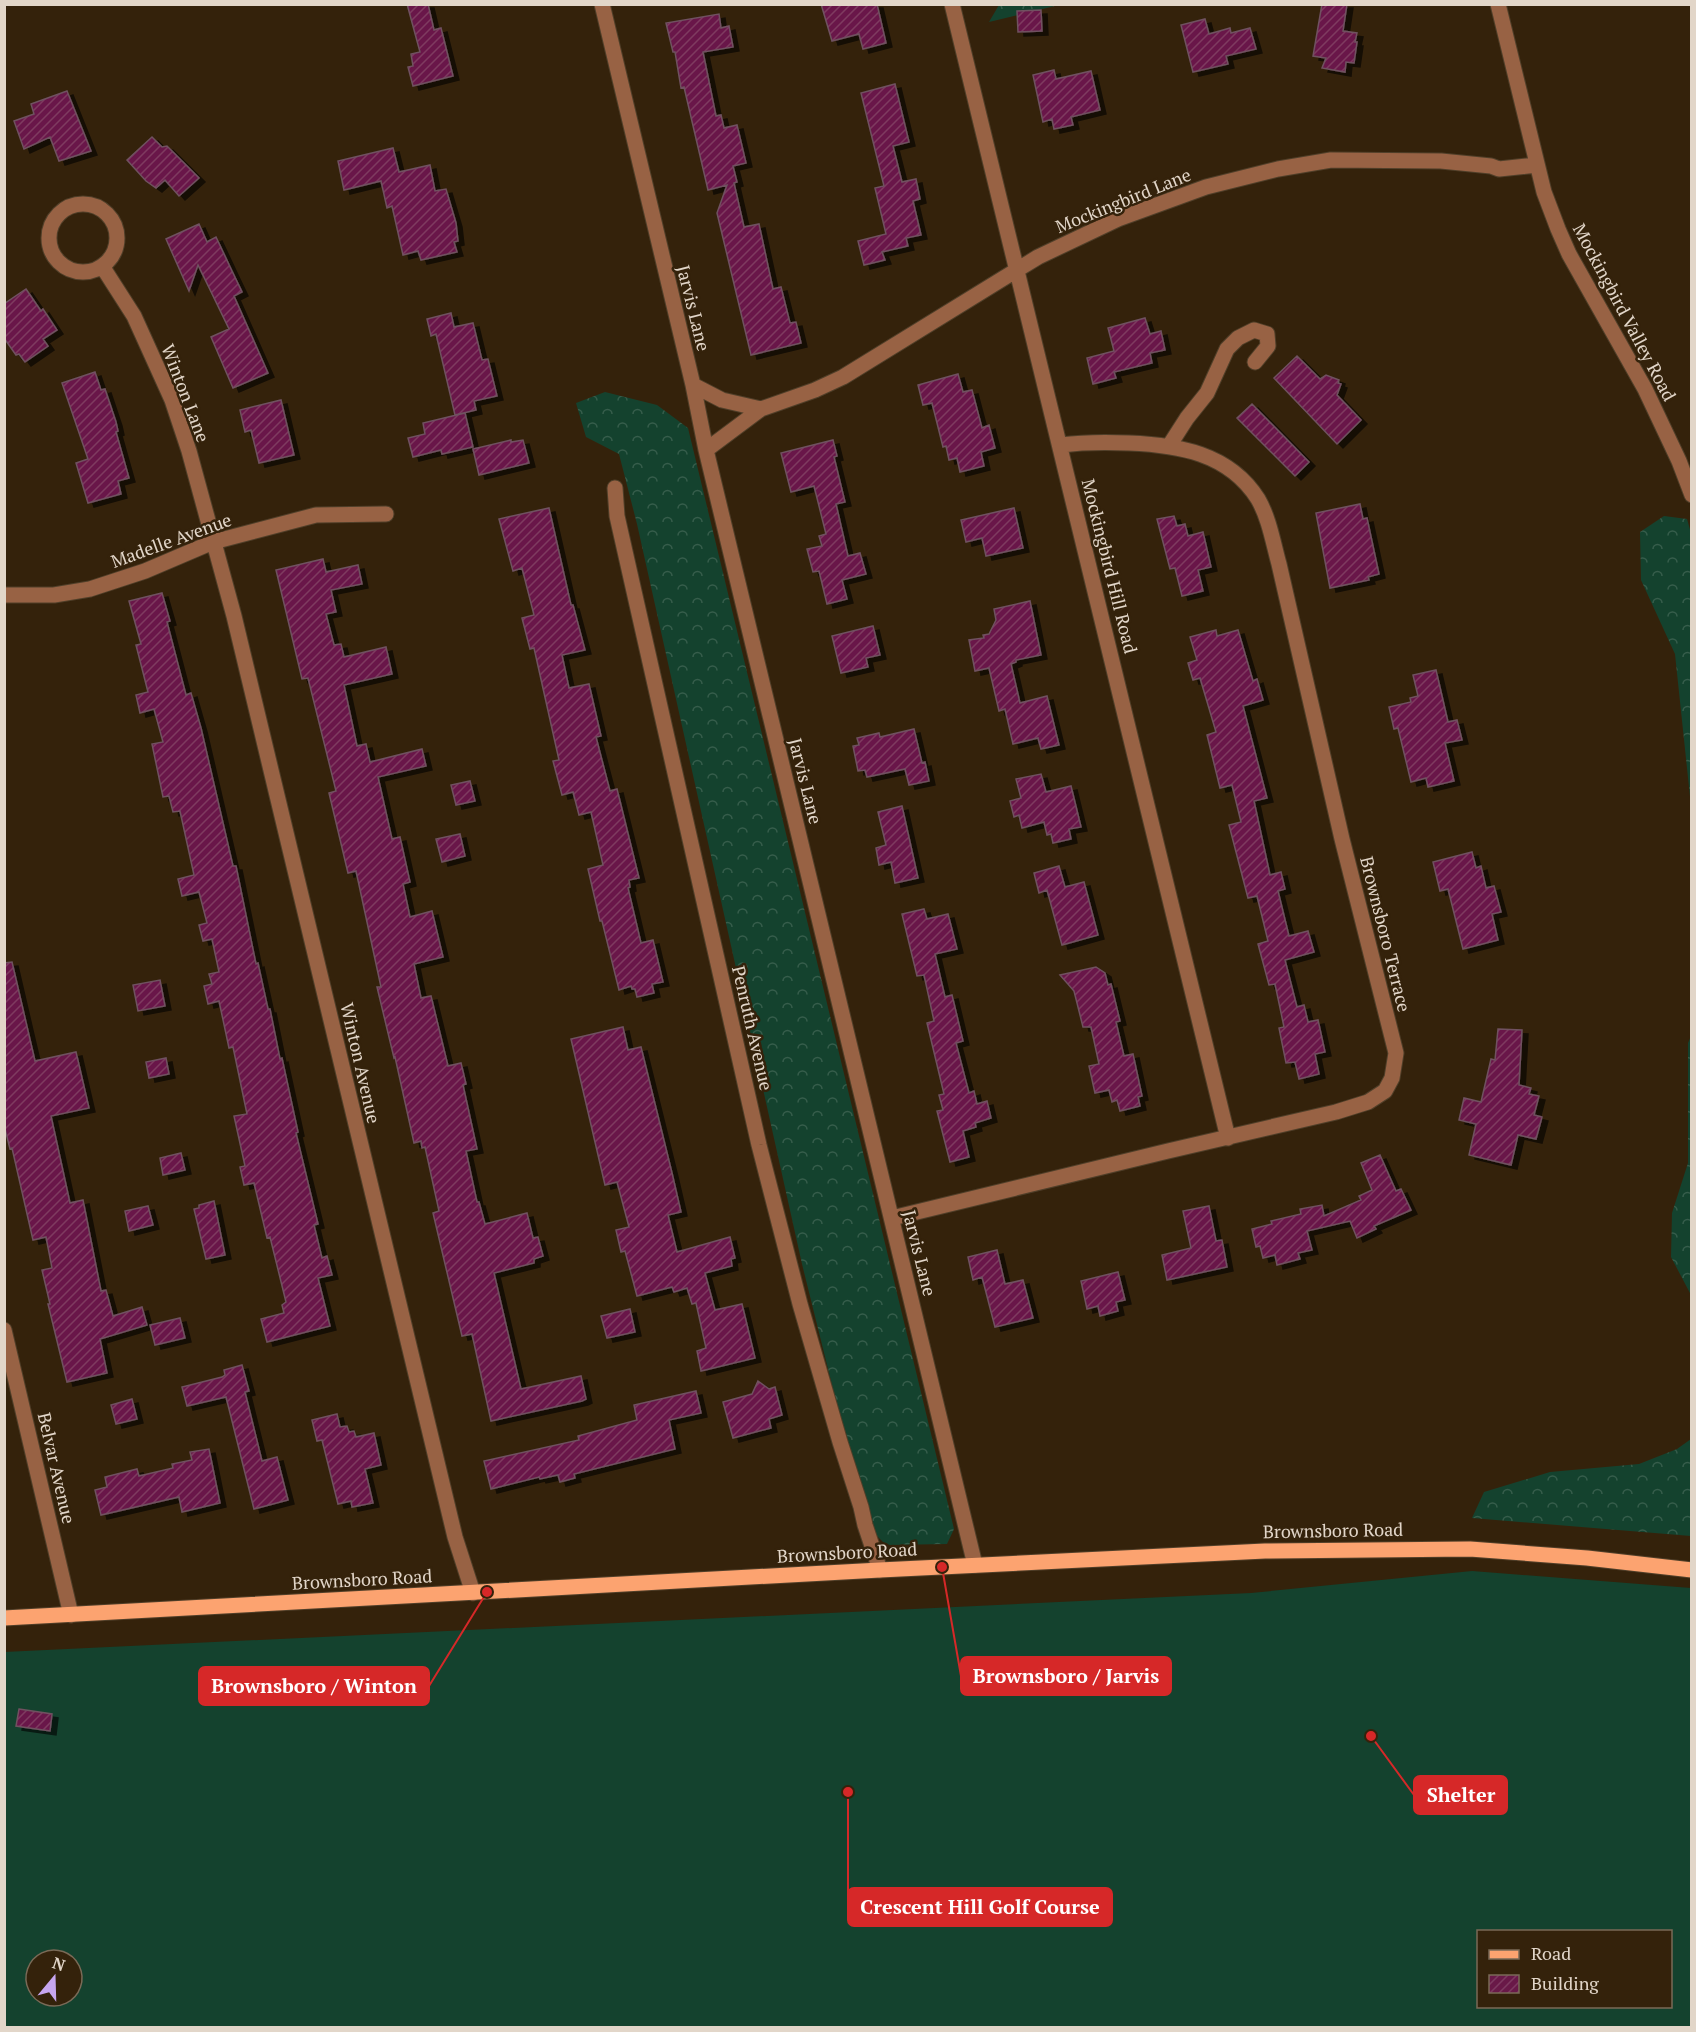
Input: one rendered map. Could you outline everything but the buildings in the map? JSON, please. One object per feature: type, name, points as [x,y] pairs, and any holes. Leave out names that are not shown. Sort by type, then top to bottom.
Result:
[{"type":"main road","name":"Brownsboro Road","points":[[4,1618],[1265,1551],[1470,1549],[1578,1557],[1692,1570]]},
{"type":"street","name":"Jarvis Lane","points":[[602,4],[693,385],[706,450],[975,1565]]},
{"type":"street","name":"Mockingbird Hill Road","points":[[952,4],[1228,1138]]},
{"type":"street","name":"Mockingbird Valley Road","points":[[1498,4],[1544,192],[1569,254],[1645,389],[1679,461],[1692,495]]},
{"type":"street","name":"Mockingbird Lane","points":[[706,450],[761,409],[815,390],[843,377],[1038,257],[1118,219],[1206,188],[1278,169],[1331,160],[1441,161],[1498,168],[1538,165]]},
{"type":"street","points":[[92,205],[102,209],[110,217],[117,238],[115,249],[102,266],[92,271],[80,272],[69,269],[53,254],[49,243],[49,232],[60,212],[70,206],[92,205]]},
{"type":"street","name":"Winton Lane","points":[[102,266],[134,316],[172,400],[189,451],[213,542]]},
{"type":"street","points":[[1169,446],[1207,393],[1227,350],[1238,338],[1254,330],[1267,334],[1268,346],[1255,362]]},
{"type":"street","points":[[693,385],[722,400],[761,409]]},
{"type":"street","name":"Brownsboro Terrace","points":[[892,1218],[1336,1113],[1368,1102],[1385,1091],[1392,1078],[1396,1053],[1342,839],[1267,519],[1258,499],[1243,480],[1221,462],[1192,450],[1169,446],[1088,441],[1061,445]]},
{"type":"street","name":"Penruth Avenue","points":[[615,488],[620,527],[759,1144],[803,1314],[880,1570]]},
{"type":"street","name":"Madelle Avenue","points":[[4,595],[54,595],[90,590],[145,571],[213,542],[316,515],[386,514]]},
{"type":"street","name":"Winton Avenue","points":[[213,542],[234,616],[455,1537],[473,1593]]},
{"type":"street","name":"Belvar Avenue","points":[[4,1330],[71,1615]]},
{"type":"green space","points":[[999,5],[1059,5],[989,22]]},
{"type":"green space","points":[[605,392],[657,405],[688,428],[954,1529],[947,1544],[890,1545],[884,1543],[876,1535],[838,1409],[802,1264],[637,524],[619,454],[586,437],[576,403]]},
{"type":"green space","points":[[1664,516],[1687,519],[1691,533],[1691,806],[1675,654],[1641,580],[1640,532]]},
{"type":"green space","points":[[1691,1036],[1691,1295],[1671,1257],[1672,1213],[1688,1163],[1688,1043]]},
{"type":"green space","points":[[1691,1439],[1691,1536],[1472,1518],[1484,1492],[1550,1472],[1639,1464],[1677,1449]]},
{"type":"green space","points":[[1472,1571],[1691,1588],[1691,2027],[5,2027],[4,1652],[1251,1593]]},
{"type":"place","name":"Brownsboro / Jarvis","points":[[942,1567]]},
{"type":"place","name":"Brownsboro / Winton","points":[[487,1592]]},
{"type":"place","name":"Shelter","points":[[1371,1736]]},
{"type":"place","name":"Crescent Hill Golf Course","points":[[848,1792]]}]
